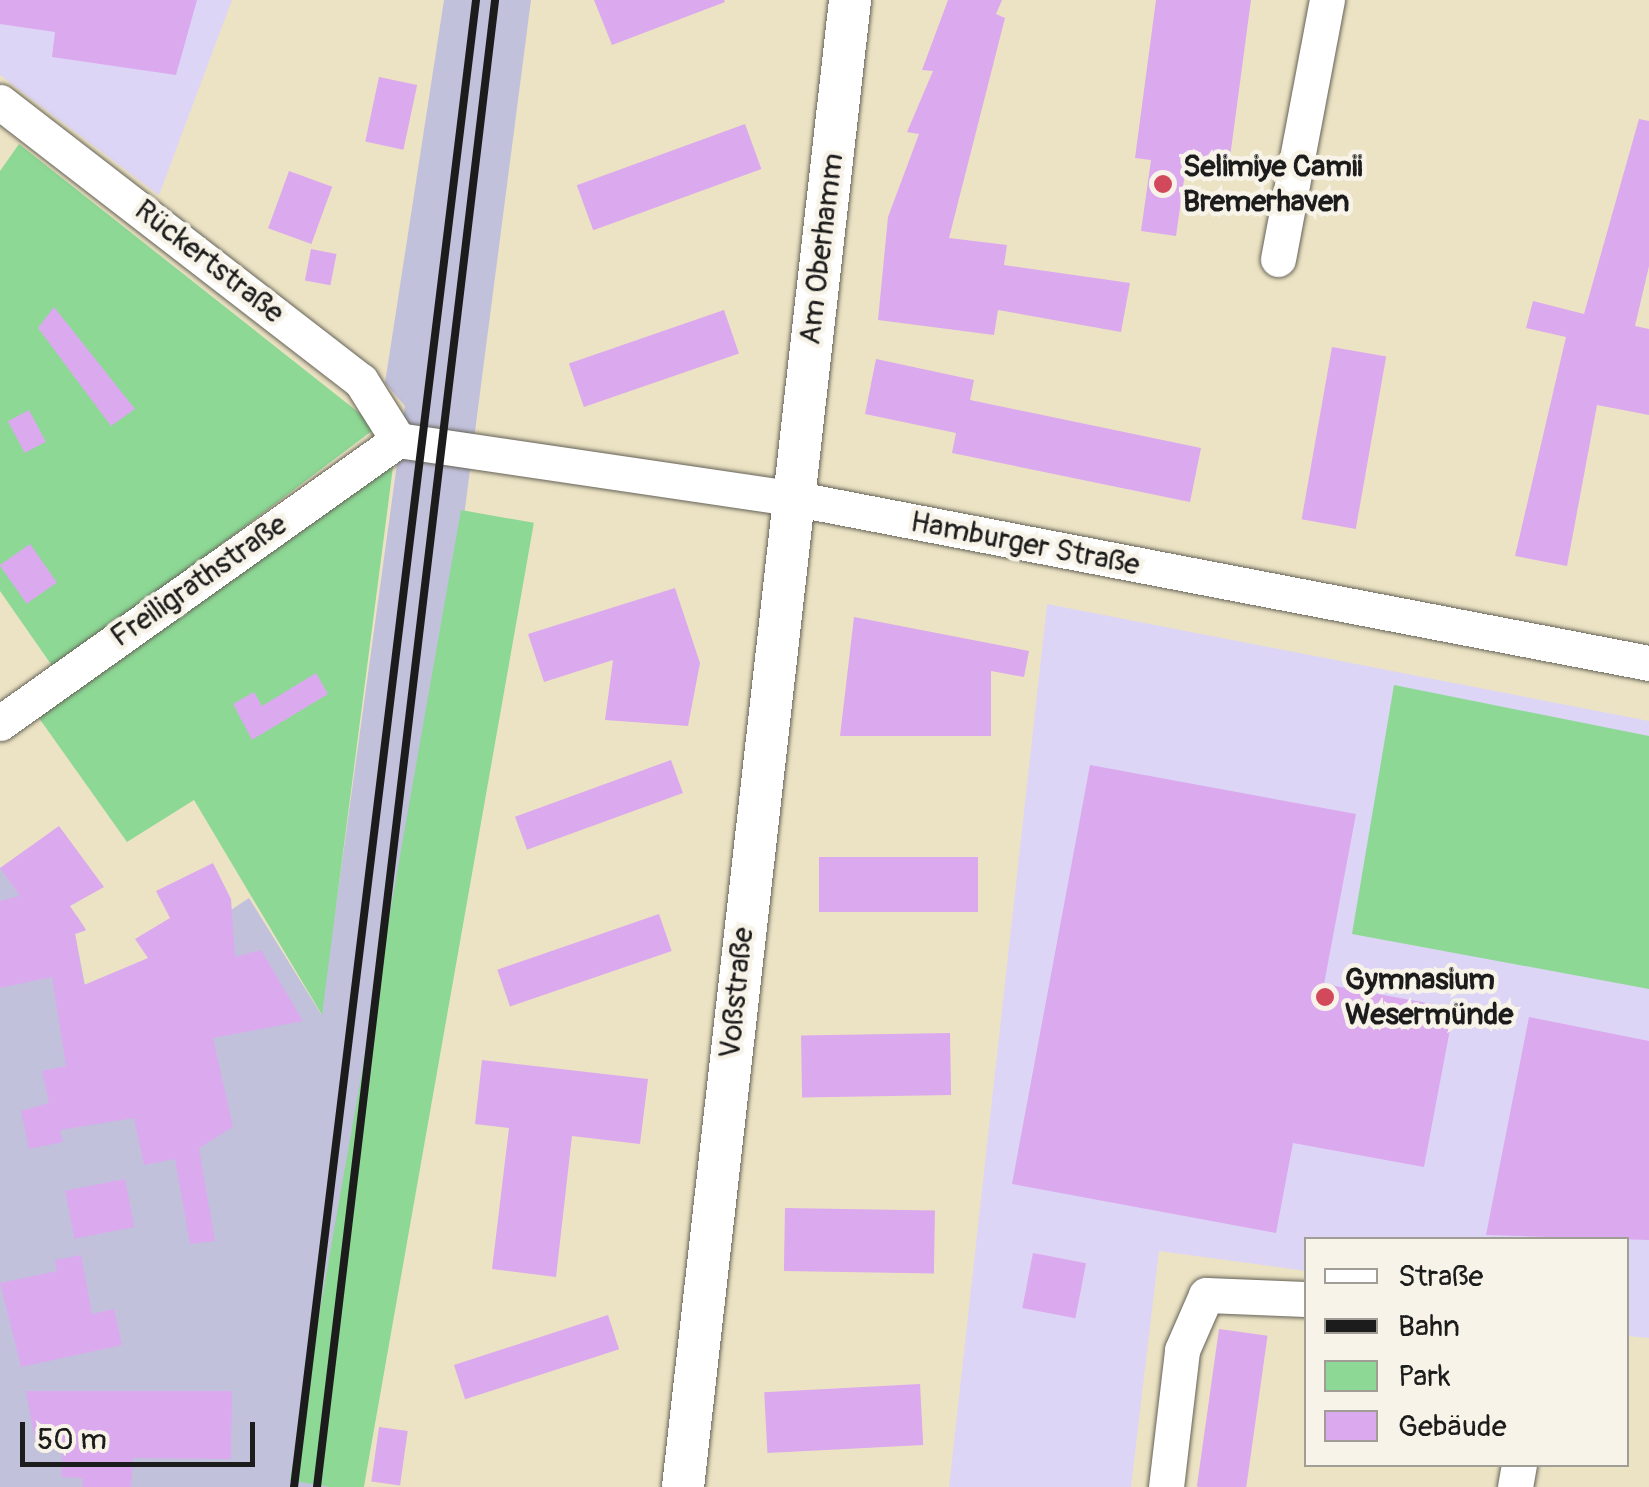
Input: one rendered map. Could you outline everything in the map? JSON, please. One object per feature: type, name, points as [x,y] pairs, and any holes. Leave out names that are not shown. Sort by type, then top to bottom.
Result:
[{"type":"street","name":"Am Oberhamm","points":[[792,498],[850,0]]},
{"type":"street","points":[[1278,259],[1327,0]]},
{"type":"street","name":"Rückertstraße","points":[[0,102],[361,381],[387,447]]},
{"type":"street","name":"Hamburger Straße","points":[[387,447],[792,498],[1649,663]]},
{"type":"street","name":"Freiligrathstraße","points":[[0,723],[387,447]]},
{"type":"street","name":"Voßstraße","points":[[682,1487],[792,498]]},
{"type":"street","points":[[1166,1487],[1182,1350],[1206,1295],[1304,1299]]},
{"type":"shaded area","points":[[0,0],[232,0],[159,195],[0,75]]},
{"type":"shaded area","points":[[444,0],[531,0],[338,1487],[0,1487],[0,867],[40,923],[77,916],[86,930],[75,934],[85,985],[131,976],[249,898],[321,1014],[405,406],[385,383]]},
{"type":"shaded area","name":"Gymnasium Wesermünde","points":[[1047,604],[1649,721],[1649,1338],[1629,1336],[1629,1237],[1304,1237],[1304,1271],[1159,1251],[1131,1487],[949,1487]]},
{"type":"green space","points":[[19,144],[377,427],[55,670],[0,591],[0,171]]},
{"type":"green space","points":[[394,459],[322,1015],[194,800],[127,842],[34,711]]},
{"type":"green space","points":[[461,510],[534,523],[364,1487],[329,1487],[290,1480]]},
{"type":"green space","points":[[1394,685],[1649,736],[1649,989],[1352,934]]},
{"type":"building","points":[[0,0],[197,0],[176,75],[52,57],[55,32],[0,24]]},
{"type":"building","points":[[594,0],[724,0],[725,2],[612,45]]},
{"type":"building","points":[[948,0],[1002,0],[996,14],[1005,18],[949,238],[1007,245],[1004,265],[1130,283],[1121,332],[998,310],[994,335],[878,320],[888,217],[919,134],[907,132],[933,71],[922,70]]},
{"type":"building","points":[[1156,0],[1251,0],[1229,165],[1187,159],[1176,236],[1141,231],[1151,160],[1135,158]]},
{"type":"building","points":[[379,77],[417,85],[403,150],[365,142]]},
{"type":"building","points":[[1639,119],[1649,121],[1649,266],[1635,326],[1649,329],[1649,415],[1597,405],[1567,566],[1515,556],[1566,337],[1526,328],[1533,301],[1584,314]]},
{"type":"building","points":[[745,124],[761,169],[593,230],[577,185]]},
{"type":"building","points":[[289,171],[332,187],[311,244],[268,228]]},
{"type":"building","points":[[311,249],[337,254],[330,285],[305,280]]},
{"type":"building","points":[[54,307],[135,409],[111,426],[38,328]]},
{"type":"building","points":[[724,310],[739,353],[584,407],[569,363]]},
{"type":"building","points":[[1332,347],[1386,357],[1356,529],[1302,519]]},
{"type":"building","points":[[876,359],[974,380],[970,400],[1201,448],[1190,502],[952,453],[956,433],[865,414]]},
{"type":"building","points":[[29,410],[46,442],[25,453],[8,421]]},
{"type":"building","points":[[30,544],[57,583],[27,604],[0,565]]},
{"type":"building","points":[[675,588],[700,663],[688,726],[605,720],[613,660],[544,682],[528,634]]},
{"type":"building","points":[[854,617],[1029,651],[1024,677],[991,671],[991,736],[840,736]]},
{"type":"building","points":[[316,673],[328,694],[252,740],[233,704],[254,692],[262,706]]},
{"type":"building","points":[[671,760],[683,793],[527,850],[515,817]]},
{"type":"building","points":[[1090,765],[1356,814],[1324,984],[1454,1008],[1424,1167],[1293,1143],[1276,1233],[1012,1184]]},
{"type":"building","points":[[59,826],[104,887],[70,906],[86,930],[75,934],[84,985],[148,958],[135,939],[170,918],[156,891],[213,863],[231,899],[235,957],[261,950],[303,1021],[213,1038],[233,1127],[199,1148],[215,1241],[190,1244],[175,1159],[144,1165],[134,1118],[60,1130],[63,1142],[29,1149],[21,1111],[49,1103],[42,1071],[66,1066],[52,977],[0,988],[0,901],[20,896],[0,868]]},
{"type":"building","points":[[819,857],[978,857],[978,912],[819,912]]},
{"type":"building","points":[[659,914],[672,951],[510,1007],[497,970]]},
{"type":"building","points":[[1529,1017],[1649,1041],[1649,1240],[1486,1235]]},
{"type":"building","points":[[950,1033],[951,1095],[802,1098],[801,1036]]},
{"type":"building","points":[[482,1060],[648,1079],[640,1144],[572,1136],[556,1277],[492,1269],[509,1128],[475,1124]]},
{"type":"building","points":[[125,1179],[134,1227],[74,1239],[65,1191]]},
{"type":"building","points":[[785,1208],[935,1211],[934,1274],[784,1271]]},
{"type":"building","points":[[1033,1253],[1086,1263],[1075,1318],[1022,1308]]},
{"type":"building","points":[[81,1255],[92,1314],[114,1309],[122,1345],[21,1367],[0,1283],[57,1271],[55,1260]]},
{"type":"building","points":[[608,1315],[619,1349],[465,1399],[454,1365]]},
{"type":"building","points":[[1219,1329],[1268,1336],[1246,1487],[1197,1486]]},
{"type":"building","points":[[920,1384],[923,1445],[767,1453],[764,1392]]},
{"type":"building","points":[[26,1391],[232,1391],[231,1459],[133,1458],[131,1487],[83,1487],[82,1478],[61,1477],[63,1446],[35,1440]]},
{"type":"building","points":[[379,1427],[408,1431],[400,1486],[371,1481]]},
{"type":"railway","points":[[294,1487],[476,0]]},
{"type":"railway","points":[[317,1487],[495,0]]},
{"type":"place","name":"Selimiye Camii Bremerhaven","points":[[1163,184]]},
{"type":"place","name":"Gymnasium Wesermünde","points":[[1325,997]]}]
